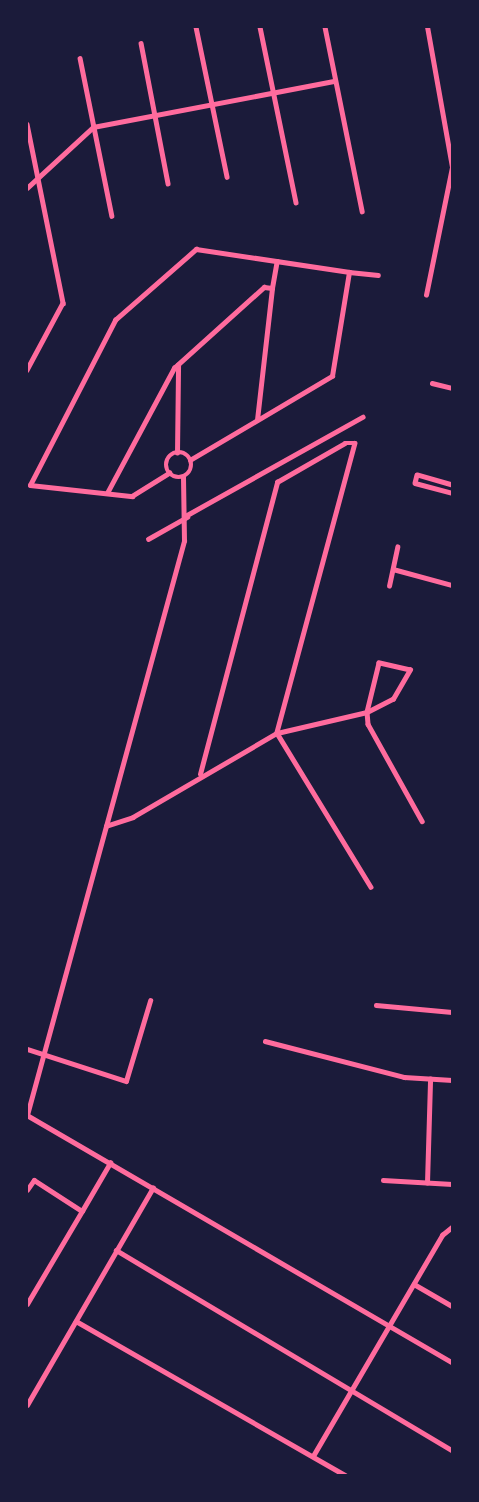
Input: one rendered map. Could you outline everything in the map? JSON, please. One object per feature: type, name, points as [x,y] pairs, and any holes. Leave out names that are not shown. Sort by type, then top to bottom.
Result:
[{"type":"street","points":[[196,27],[227,177]]},
{"type":"street","points":[[260,27],[296,202]]},
{"type":"street","points":[[325,27],[362,211]]},
{"type":"street","points":[[426,295],[452,167],[427,27]]},
{"type":"street","points":[[141,43],[168,183]]},
{"type":"street","points":[[80,58],[112,216]]},
{"type":"street","points":[[27,188],[93,127],[335,81]]},
{"type":"street","points":[[27,124],[63,303],[27,370]]},
{"type":"street","points":[[183,477],[169,473],[132,496],[28,484],[115,320],[196,249],[378,275]]},
{"type":"street","points":[[257,420],[277,261]]},
{"type":"street","points":[[190,460],[332,376],[349,272]]},
{"type":"street","points":[[107,494],[178,365],[264,287],[272,288]]},
{"type":"street","points":[[177,453],[178,365]]},
{"type":"street","points":[[432,383],[452,387]]},
{"type":"street","points":[[148,539],[362,417]]},
{"type":"street","points":[[200,774],[277,482],[345,443],[354,443],[277,733],[371,887]]},
{"type":"street","points":[[177,453],[190,460]]},
{"type":"street","points":[[169,473],[168,458],[177,453]]},
{"type":"street","points":[[183,477],[190,470],[190,460]]},
{"type":"street","points":[[452,485],[417,475],[415,483],[452,493]]},
{"type":"street","points":[[183,477],[187,516],[27,1115],[452,1362]]},
{"type":"street","points":[[389,586],[397,547]]},
{"type":"street","points":[[393,569],[452,585]]},
{"type":"street","points":[[106,826],[133,817],[200,774],[277,733],[367,712],[393,699],[410,670],[379,663],[367,712],[368,724],[422,821]]},
{"type":"street","points":[[27,1048],[126,1081],[150,1001]]},
{"type":"street","points":[[376,1005],[452,1012]]},
{"type":"street","points":[[265,1041],[430,1079],[452,1080]]},
{"type":"street","points":[[427,1183],[430,1079]]},
{"type":"street","points":[[27,1304],[110,1163]]},
{"type":"street","points":[[27,1175],[82,1211]]},
{"type":"street","points":[[27,1190],[34,1180]]},
{"type":"street","points":[[383,1180],[452,1184]]},
{"type":"street","points":[[27,1405],[153,1188]]},
{"type":"street","points":[[313,1456],[354,1389],[389,1324],[452,1227]]},
{"type":"street","points":[[116,1250],[354,1389],[452,1450]]},
{"type":"street","points":[[414,1284],[452,1306]]},
{"type":"street","points":[[76,1321],[345,1475]]}]
